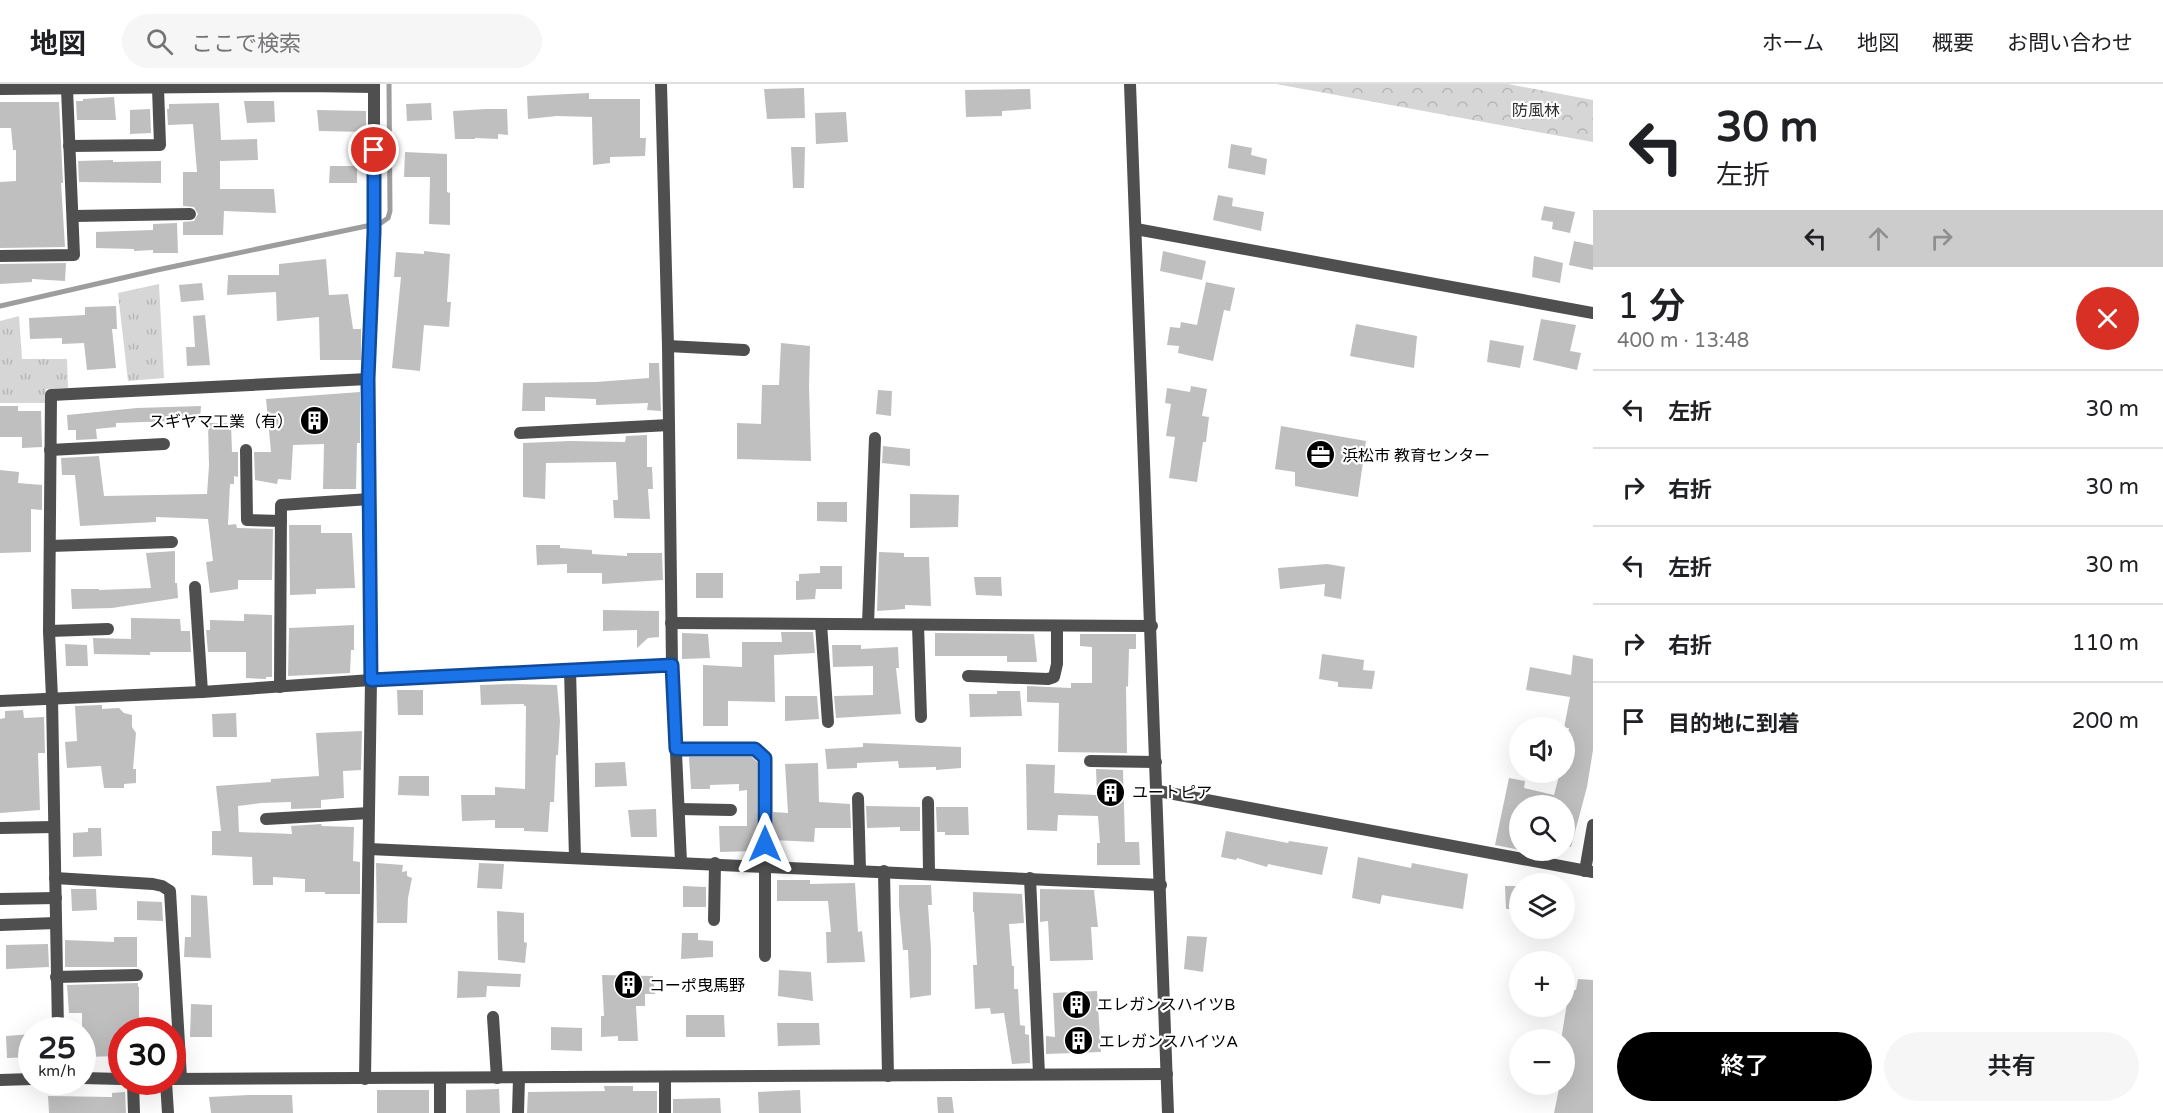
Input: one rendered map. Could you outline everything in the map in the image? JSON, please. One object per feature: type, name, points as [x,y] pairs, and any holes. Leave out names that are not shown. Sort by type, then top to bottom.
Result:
[{"type":"street","points":[[661,84],[668,346],[672,665],[681,862]]},
{"type":"street","points":[[1130,84],[1152,626],[1168,1113]]},
{"type":"street","points":[[0,89],[375,86],[374,232],[368,379],[371,680],[365,1079]]},
{"type":"street","points":[[69,146],[160,145],[158,88]]},
{"type":"street","points":[[0,256],[74,255],[67,89]]},
{"type":"street","points":[[74,216],[190,214]]},
{"type":"street","points":[[1136,229],[1593,313]]},
{"type":"street","points":[[668,346],[744,350]]},
{"type":"street","points":[[58,1017],[49,631],[51,395],[368,379]]},
{"type":"street","points":[[519,433],[669,425]]},
{"type":"street","points":[[868,624],[875,438]]},
{"type":"street","points":[[50,450],[164,444]]},
{"type":"street","points":[[246,450],[247,520],[281,521]]},
{"type":"street","points":[[280,687],[281,505],[370,500]]},
{"type":"street","points":[[50,546],[172,542]]},
{"type":"street","points":[[195,587],[202,692]]},
{"type":"street","points":[[671,623],[1152,626]]},
{"type":"street","points":[[821,624],[828,722]]},
{"type":"street","points":[[918,625],[921,717]]},
{"type":"street","points":[[968,676],[1048,679],[1054,677],[1057,664],[1057,626]]},
{"type":"street","points":[[49,631],[108,629]]},
{"type":"street","points":[[0,700],[202,692],[371,680],[672,665]]},
{"type":"street","points":[[570,670],[575,858]]},
{"type":"street","points":[[676,749],[755,749],[765,758],[765,956]]},
{"type":"street","points":[[1089,761],[1156,762]]},
{"type":"street","points":[[1158,790],[1589,871],[1593,825]]},
{"type":"street","points":[[858,798],[860,870]]},
{"type":"street","points":[[928,802],[929,873]]},
{"type":"street","points":[[679,809],[731,810]]},
{"type":"street","points":[[266,819],[369,813]]},
{"type":"street","points":[[0,828],[54,827]]},
{"type":"street","points":[[369,849],[1161,885]]},
{"type":"street","points":[[714,920],[715,863]]},
{"type":"street","points":[[884,871],[888,1076]]},
{"type":"street","points":[[55,878],[153,884],[170,891],[175,1017]]},
{"type":"street","points":[[1030,878],[1039,1074]]},
{"type":"street","points":[[0,899],[56,898]]},
{"type":"street","points":[[0,925],[56,923]]},
{"type":"street","points":[[56,977],[137,975]]},
{"type":"street","points":[[493,1017],[497,1078]]},
{"type":"street","points":[[186,1079],[1167,1074]]},
{"type":"street","points":[[440,1078],[440,1113]]},
{"type":"street","points":[[518,1113],[519,1078]]},
{"type":"street","points":[[665,1078],[665,1113]]},
{"type":"street","points":[[0,1080],[18,1079]]},
{"type":"street","points":[[133,1095],[134,1113]]},
{"type":"street","points":[[167,1095],[168,1113]]},
{"type":"green space","name":"防風林","points":[[1276,84],[1508,84],[1593,100],[1593,142]]},
{"type":"green space","points":[[159,284],[164,378],[128,381],[118,293]]},
{"type":"green space","points":[[19,316],[22,359],[67,359],[68,388],[46,389],[45,403],[0,403],[0,321]]},
{"type":"building","points":[[804,88],[805,118],[767,119],[764,89]]},
{"type":"building","points":[[1030,89],[1031,109],[1002,111],[1002,116],[966,117],[965,90]]},
{"type":"building","points":[[589,93],[589,99],[640,99],[640,138],[646,138],[645,156],[610,157],[610,163],[593,165],[592,117],[557,116],[528,119],[527,96]]},
{"type":"building","points":[[114,97],[116,120],[77,120],[76,101]]},
{"type":"building","points":[[244,101],[274,101],[275,122],[247,123]]},
{"type":"building","points":[[0,102],[59,102],[65,247],[0,248],[0,182],[16,181],[16,150],[13,150],[11,128],[0,128]]},
{"type":"building","points":[[219,103],[221,140],[257,139],[258,160],[220,161],[220,189],[274,189],[276,213],[224,211],[223,235],[183,235],[183,222],[194,221],[198,214],[194,207],[183,206],[183,172],[197,172],[193,124],[168,125],[167,109],[169,109],[169,104]]},
{"type":"building","points":[[431,103],[432,120],[407,121],[406,104]]},
{"type":"building","points":[[150,109],[151,133],[130,134],[130,110]]},
{"type":"building","points":[[507,109],[508,135],[498,134],[498,139],[455,139],[453,111]]},
{"type":"building","points":[[317,110],[366,111],[366,132],[319,131]]},
{"type":"building","points":[[846,112],[848,142],[816,144],[815,113]]},
{"type":"building","points":[[1231,144],[1252,148],[1251,155],[1267,159],[1265,175],[1228,168]]},
{"type":"building","points":[[791,147],[805,147],[804,188],[793,188]]},
{"type":"building","points":[[405,152],[447,154],[450,225],[429,224],[430,177],[404,177]]},
{"type":"building","points":[[113,160],[113,162],[161,161],[161,183],[79,182],[78,161]]},
{"type":"building","points":[[330,166],[357,166],[357,183],[329,183]]},
{"type":"building","points":[[1218,195],[1233,198],[1232,206],[1264,212],[1261,231],[1213,220]]},
{"type":"building","points":[[1544,206],[1575,212],[1570,233],[1552,229],[1553,222],[1541,220]]},
{"type":"building","points":[[177,223],[178,253],[96,248],[96,232],[153,230],[153,224]]},
{"type":"building","points":[[1574,241],[1593,245],[1593,270],[1569,265]]},
{"type":"building","points":[[424,251],[450,254],[447,302],[451,302],[449,327],[424,325],[420,371],[392,368],[401,277],[394,277],[396,252],[424,254]]},
{"type":"building","points":[[1163,251],[1206,261],[1202,280],[1160,271]]},
{"type":"building","points":[[1534,256],[1563,263],[1560,283],[1532,277]]},
{"type":"building","points":[[326,259],[329,295],[348,294],[353,329],[361,329],[361,360],[320,360],[319,317],[277,321],[276,292],[227,295],[228,275],[279,275],[279,264]]},
{"type":"building","points":[[66,263],[65,281],[32,279],[32,282],[0,284],[0,264]]},
{"type":"building","points":[[1206,282],[1235,288],[1230,311],[1224,310],[1213,361],[1178,353],[1179,346],[1167,345],[1170,327],[1180,328],[1181,322],[1197,325]]},
{"type":"building","points":[[202,283],[204,300],[181,302],[179,285]]},
{"type":"building","points":[[116,306],[117,329],[112,329],[116,368],[87,370],[84,343],[62,344],[62,338],[30,339],[29,318],[85,315],[85,307]]},
{"type":"building","points":[[205,315],[210,365],[187,366],[186,347],[195,347],[193,316]]},
{"type":"building","points":[[1541,319],[1576,325],[1570,351],[1581,353],[1577,370],[1533,360]]},
{"type":"building","points":[[1356,324],[1417,336],[1414,368],[1350,356]]},
{"type":"building","points":[[1490,340],[1524,346],[1520,368],[1487,362]]},
{"type":"building","points":[[781,343],[810,346],[811,461],[737,459],[737,423],[761,424],[762,385],[779,385]]},
{"type":"building","points":[[649,363],[659,363],[661,411],[647,410],[648,403],[596,405],[596,399],[545,397],[545,411],[522,411],[523,383],[596,382],[649,378]]},
{"type":"building","points":[[1191,386],[1207,389],[1202,416],[1209,417],[1197,482],[1169,478],[1175,437],[1166,436],[1171,404],[1165,403],[1167,388],[1190,392]]},
{"type":"building","points":[[878,390],[892,391],[891,416],[876,414]]},
{"type":"building","name":"スギヤマ工業（有）","points":[[360,392],[360,443],[357,443],[356,489],[323,489],[324,444],[293,445],[291,480],[278,479],[277,484],[255,480],[254,452],[271,452],[266,399]]},
{"type":"building","points":[[0,406],[18,406],[18,411],[41,411],[42,447],[22,448],[22,437],[0,437]]},
{"type":"building","points":[[201,406],[200,420],[116,423],[116,427],[96,429],[97,439],[76,440],[76,430],[68,430],[67,415],[137,408]]},
{"type":"building","points":[[208,423],[231,423],[232,452],[238,452],[238,477],[234,476],[234,484],[230,484],[228,525],[236,524],[237,528],[273,529],[272,580],[238,580],[238,589],[210,593],[206,562],[213,561],[208,519],[156,517],[156,522],[80,526],[75,475],[62,475],[61,458],[99,456],[104,496],[207,494]]},
{"type":"building","name":"浜松市 教育センター","points":[[1281,426],[1366,441],[1358,497],[1295,486],[1295,472],[1275,469]]},
{"type":"building","points":[[647,435],[647,467],[652,467],[653,489],[648,489],[650,519],[614,518],[613,500],[618,500],[616,462],[546,463],[545,499],[523,497],[523,443],[625,442],[626,436]]},
{"type":"building","points":[[883,446],[910,449],[910,466],[882,463]]},
{"type":"building","points":[[0,470],[19,472],[18,483],[42,485],[42,510],[31,509],[31,552],[0,553]]},
{"type":"building","points":[[910,494],[959,495],[958,527],[910,528]]},
{"type":"building","points":[[817,502],[847,502],[847,522],[817,521]]},
{"type":"building","points":[[289,525],[321,525],[321,533],[352,533],[355,588],[316,589],[316,594],[290,595]]},
{"type":"building","points":[[536,545],[560,545],[560,548],[592,550],[592,554],[627,556],[627,553],[662,553],[663,580],[602,584],[602,573],[567,573],[567,564],[537,565]]},
{"type":"building","points":[[175,551],[175,583],[177,583],[178,598],[112,608],[72,609],[71,589],[151,588],[146,553]]},
{"type":"building","points":[[879,552],[904,553],[904,557],[929,557],[931,606],[905,605],[905,609],[877,611]]},
{"type":"building","points":[[1327,564],[1345,567],[1341,599],[1324,596],[1325,584],[1280,589],[1278,568]]},
{"type":"building","points":[[820,566],[842,566],[842,589],[816,589],[815,599],[796,600],[796,581],[799,581],[799,574],[820,573]]},
{"type":"building","points":[[696,573],[723,573],[723,598],[696,598]]},
{"type":"building","points":[[974,577],[1001,577],[1002,596],[976,595]]},
{"type":"building","points":[[603,610],[659,611],[659,637],[648,638],[637,648],[637,630],[603,631]]},
{"type":"building","points":[[244,614],[272,615],[272,677],[246,678],[246,652],[208,652],[206,630],[210,630],[210,620],[244,621]]},
{"type":"building","points":[[131,618],[180,619],[181,631],[190,631],[191,652],[150,652],[150,655],[94,654],[93,638],[131,639]]},
{"type":"building","points":[[354,625],[354,650],[351,650],[350,673],[288,676],[289,628]]},
{"type":"building","points":[[781,632],[813,632],[815,653],[774,655],[775,702],[728,701],[728,726],[703,726],[703,665],[742,667],[742,642],[782,642]]},
{"type":"building","points":[[682,633],[708,634],[710,658],[682,659]]},
{"type":"building","points":[[935,633],[1034,634],[1037,662],[1007,662],[1007,656],[935,656]]},
{"type":"building","points":[[1080,634],[1136,634],[1136,649],[1129,649],[1128,687],[1126,686],[1127,753],[1058,752],[1059,703],[1027,702],[1027,686],[1071,688],[1071,683],[1092,683],[1092,647],[1080,646]]},
{"type":"building","points":[[65,644],[87,645],[88,666],[66,666]]},
{"type":"building","points":[[832,645],[861,645],[861,649],[898,647],[899,668],[896,668],[901,714],[836,718],[834,696],[873,695],[873,666],[833,667]]},
{"type":"building","points":[[1322,654],[1364,660],[1363,670],[1375,671],[1372,689],[1338,687],[1338,682],[1319,679]]},
{"type":"building","points":[[1573,655],[1593,659],[1593,750],[1587,787],[1575,832],[1575,795],[1554,795],[1557,783],[1575,783],[1575,717],[1566,717],[1570,697],[1526,690],[1530,667],[1571,675]]},
{"type":"building","points":[[480,685],[557,685],[560,721],[558,755],[556,755],[554,802],[550,802],[548,832],[524,831],[524,828],[495,828],[495,820],[462,821],[461,795],[495,795],[495,787],[525,789],[526,706],[524,704],[481,705]]},
{"type":"building","points":[[397,690],[423,690],[423,715],[398,715]]},
{"type":"building","points":[[997,691],[1020,691],[1022,716],[970,717],[969,694],[997,694]]},
{"type":"building","points":[[785,696],[817,696],[819,719],[785,721]]},
{"type":"building","points":[[102,705],[102,709],[119,708],[124,713],[132,715],[132,727],[136,733],[133,769],[136,769],[136,783],[124,784],[124,788],[104,788],[101,766],[67,768],[65,742],[77,741],[75,706]]},
{"type":"building","points":[[23,710],[24,718],[44,717],[45,753],[38,753],[40,810],[0,813],[0,719],[5,718],[5,711]]},
{"type":"building","points":[[236,713],[237,737],[213,737],[212,714]]},
{"type":"building","points":[[362,731],[361,770],[343,771],[344,798],[321,800],[321,808],[291,809],[291,802],[238,806],[239,832],[292,834],[291,826],[321,824],[322,826],[354,827],[353,861],[360,862],[360,894],[305,892],[305,879],[273,877],[273,885],[253,885],[252,857],[212,855],[212,831],[221,831],[216,786],[319,776],[316,733]]},
{"type":"building","points":[[863,743],[961,747],[961,768],[936,770],[936,767],[899,768],[898,761],[857,763],[857,768],[827,769],[825,749],[863,747]]},
{"type":"building","points":[[689,757],[752,757],[757,762],[757,840],[755,840],[754,851],[720,852],[719,826],[747,826],[747,790],[739,791],[739,784],[710,785],[710,789],[691,789]]},
{"type":"building","points":[[625,762],[627,786],[595,787],[595,763]]},
{"type":"building","points":[[818,763],[819,802],[850,804],[851,828],[815,828],[814,842],[773,840],[773,812],[788,813],[785,764]]},
{"type":"building","points":[[1026,764],[1055,765],[1054,793],[1097,795],[1096,769],[1123,770],[1125,842],[1139,842],[1140,865],[1097,865],[1097,843],[1100,843],[1098,816],[1058,815],[1057,831],[1027,830]]},
{"type":"building","points":[[399,776],[429,776],[429,796],[398,795]]},
{"type":"building","points":[[1509,778],[1509,783],[1525,783],[1524,788],[1554,795],[1509,795],[1509,848],[1495,845]]},
{"type":"building","points":[[866,806],[920,807],[920,831],[900,831],[900,827],[867,828]]},
{"type":"building","points":[[936,807],[968,807],[969,835],[945,835],[945,832],[937,832]]},
{"type":"building","points":[[656,809],[657,837],[631,837],[628,810]]},
{"type":"building","points":[[88,828],[101,828],[102,856],[73,857],[73,833],[88,832]]},
{"type":"building","points":[[1226,831],[1288,843],[1289,841],[1328,847],[1322,875],[1268,864],[1267,867],[1237,858],[1236,860],[1221,857]]},
{"type":"building","points":[[1358,857],[1411,868],[1412,863],[1468,874],[1463,909],[1382,895],[1380,904],[1352,898]]},
{"type":"building","points":[[376,863],[403,865],[402,872],[407,871],[407,876],[412,878],[407,923],[377,923]]},
{"type":"building","points":[[479,863],[504,864],[502,889],[477,888]]},
{"type":"building","points":[[777,880],[810,880],[810,884],[855,883],[858,932],[862,931],[865,962],[827,963],[826,932],[831,932],[828,901],[777,901]]},
{"type":"building","points":[[899,885],[931,885],[932,905],[928,905],[931,995],[910,998],[908,950],[903,950]]},
{"type":"building","points":[[683,886],[706,887],[706,907],[683,907]]},
{"type":"building","points":[[1505,886],[1509,886],[1509,909],[1506,909]]},
{"type":"building","points":[[71,889],[96,889],[97,910],[72,911]]},
{"type":"building","points":[[1040,889],[1094,890],[1098,927],[1091,927],[1093,960],[1050,961],[1048,921],[1040,922]]},
{"type":"building","points":[[973,892],[1022,894],[1024,923],[1009,924],[1014,989],[1018,989],[1020,1025],[1025,1026],[1025,1034],[1029,1035],[1030,1063],[1012,1064],[1004,1013],[991,1014],[990,1008],[975,1009],[973,965],[977,965]]},
{"type":"building","points":[[191,895],[207,896],[211,958],[184,957],[185,937],[191,937]]},
{"type":"building","points":[[137,901],[162,902],[163,921],[137,920]]},
{"type":"building","points":[[497,911],[524,913],[524,942],[527,943],[525,963],[498,960]]},
{"type":"building","points":[[682,933],[698,933],[698,940],[713,941],[713,957],[681,959]]},
{"type":"building","points":[[1187,936],[1207,937],[1203,972],[1184,969]]},
{"type":"building","points":[[114,937],[137,937],[137,967],[65,967],[65,940],[114,942]]},
{"type":"building","points":[[48,944],[49,967],[6,969],[6,945]]},
{"type":"building","points":[[779,970],[811,972],[813,1001],[778,996]]},
{"type":"building","points":[[458,971],[521,974],[520,987],[487,986],[486,997],[457,998]]},
{"type":"building","points":[[602,975],[653,976],[655,994],[645,994],[645,1006],[636,1006],[638,1041],[618,1041],[618,1036],[601,1037],[601,1016],[604,1016]]},
{"type":"building","points":[[1578,979],[1593,980],[1593,1113],[1554,1113],[1558,1095],[1575,1095],[1575,1029],[1563,1029],[1565,1017],[1575,1017]]},
{"type":"building","points":[[138,983],[139,1017],[108,1017],[108,1056],[96,1057],[96,1017],[82,1017],[82,1013],[69,1013],[67,985]]},
{"type":"building","points":[[1097,991],[1101,1052],[1046,1054],[1046,1036],[1055,1037],[1053,993]]},
{"type":"building","points":[[191,1004],[212,1005],[212,1037],[190,1037]]},
{"type":"building","points":[[686,1015],[724,1015],[725,1037],[686,1037]]},
{"type":"building","points":[[777,1023],[819,1023],[820,1045],[778,1046]]},
{"type":"building","points":[[551,1027],[582,1028],[582,1051],[551,1050]]},
{"type":"building","points":[[18,1035],[18,1058],[7,1058],[6,1036]]},
{"type":"building","points":[[604,1086],[633,1086],[633,1091],[657,1091],[657,1113],[527,1113],[528,1092],[605,1091]]},
{"type":"building","points":[[499,1089],[500,1113],[466,1113],[466,1090]]},
{"type":"building","points":[[377,1090],[429,1090],[429,1113],[377,1113]]},
{"type":"building","points":[[800,1090],[801,1113],[759,1113],[758,1092]]},
{"type":"building","points":[[112,1095],[125,1095],[126,1113],[49,1113],[48,1096],[112,1097]]},
{"type":"building","points":[[292,1095],[293,1113],[211,1113],[209,1097]]},
{"type":"building","points":[[937,1097],[952,1097],[954,1113],[938,1113]]},
{"type":"building","points":[[720,1098],[721,1113],[673,1113],[673,1099]]},
{"type":"waterway","points":[[0,306],[381,223],[388,218],[390,211],[389,84]]},
{"type":"place","name":"スギヤマ工業（有）","points":[[314,421]]},
{"type":"place","name":"浜松市 教育センター","points":[[1321,455]]},
{"type":"place","name":"ユートピア","points":[[1111,792]]},
{"type":"place","name":"コーポ曳馬野","points":[[628,985]]},
{"type":"place","name":"エレガンスハイツB","points":[[1076,1004]]},
{"type":"place","name":"エレガンスハイツA","points":[[1078,1041]]},
{"type":"route","points":[[374,150],[374,232],[368,379],[371,680],[672,665],[676,749],[755,749],[765,758],[765,844]]}]
